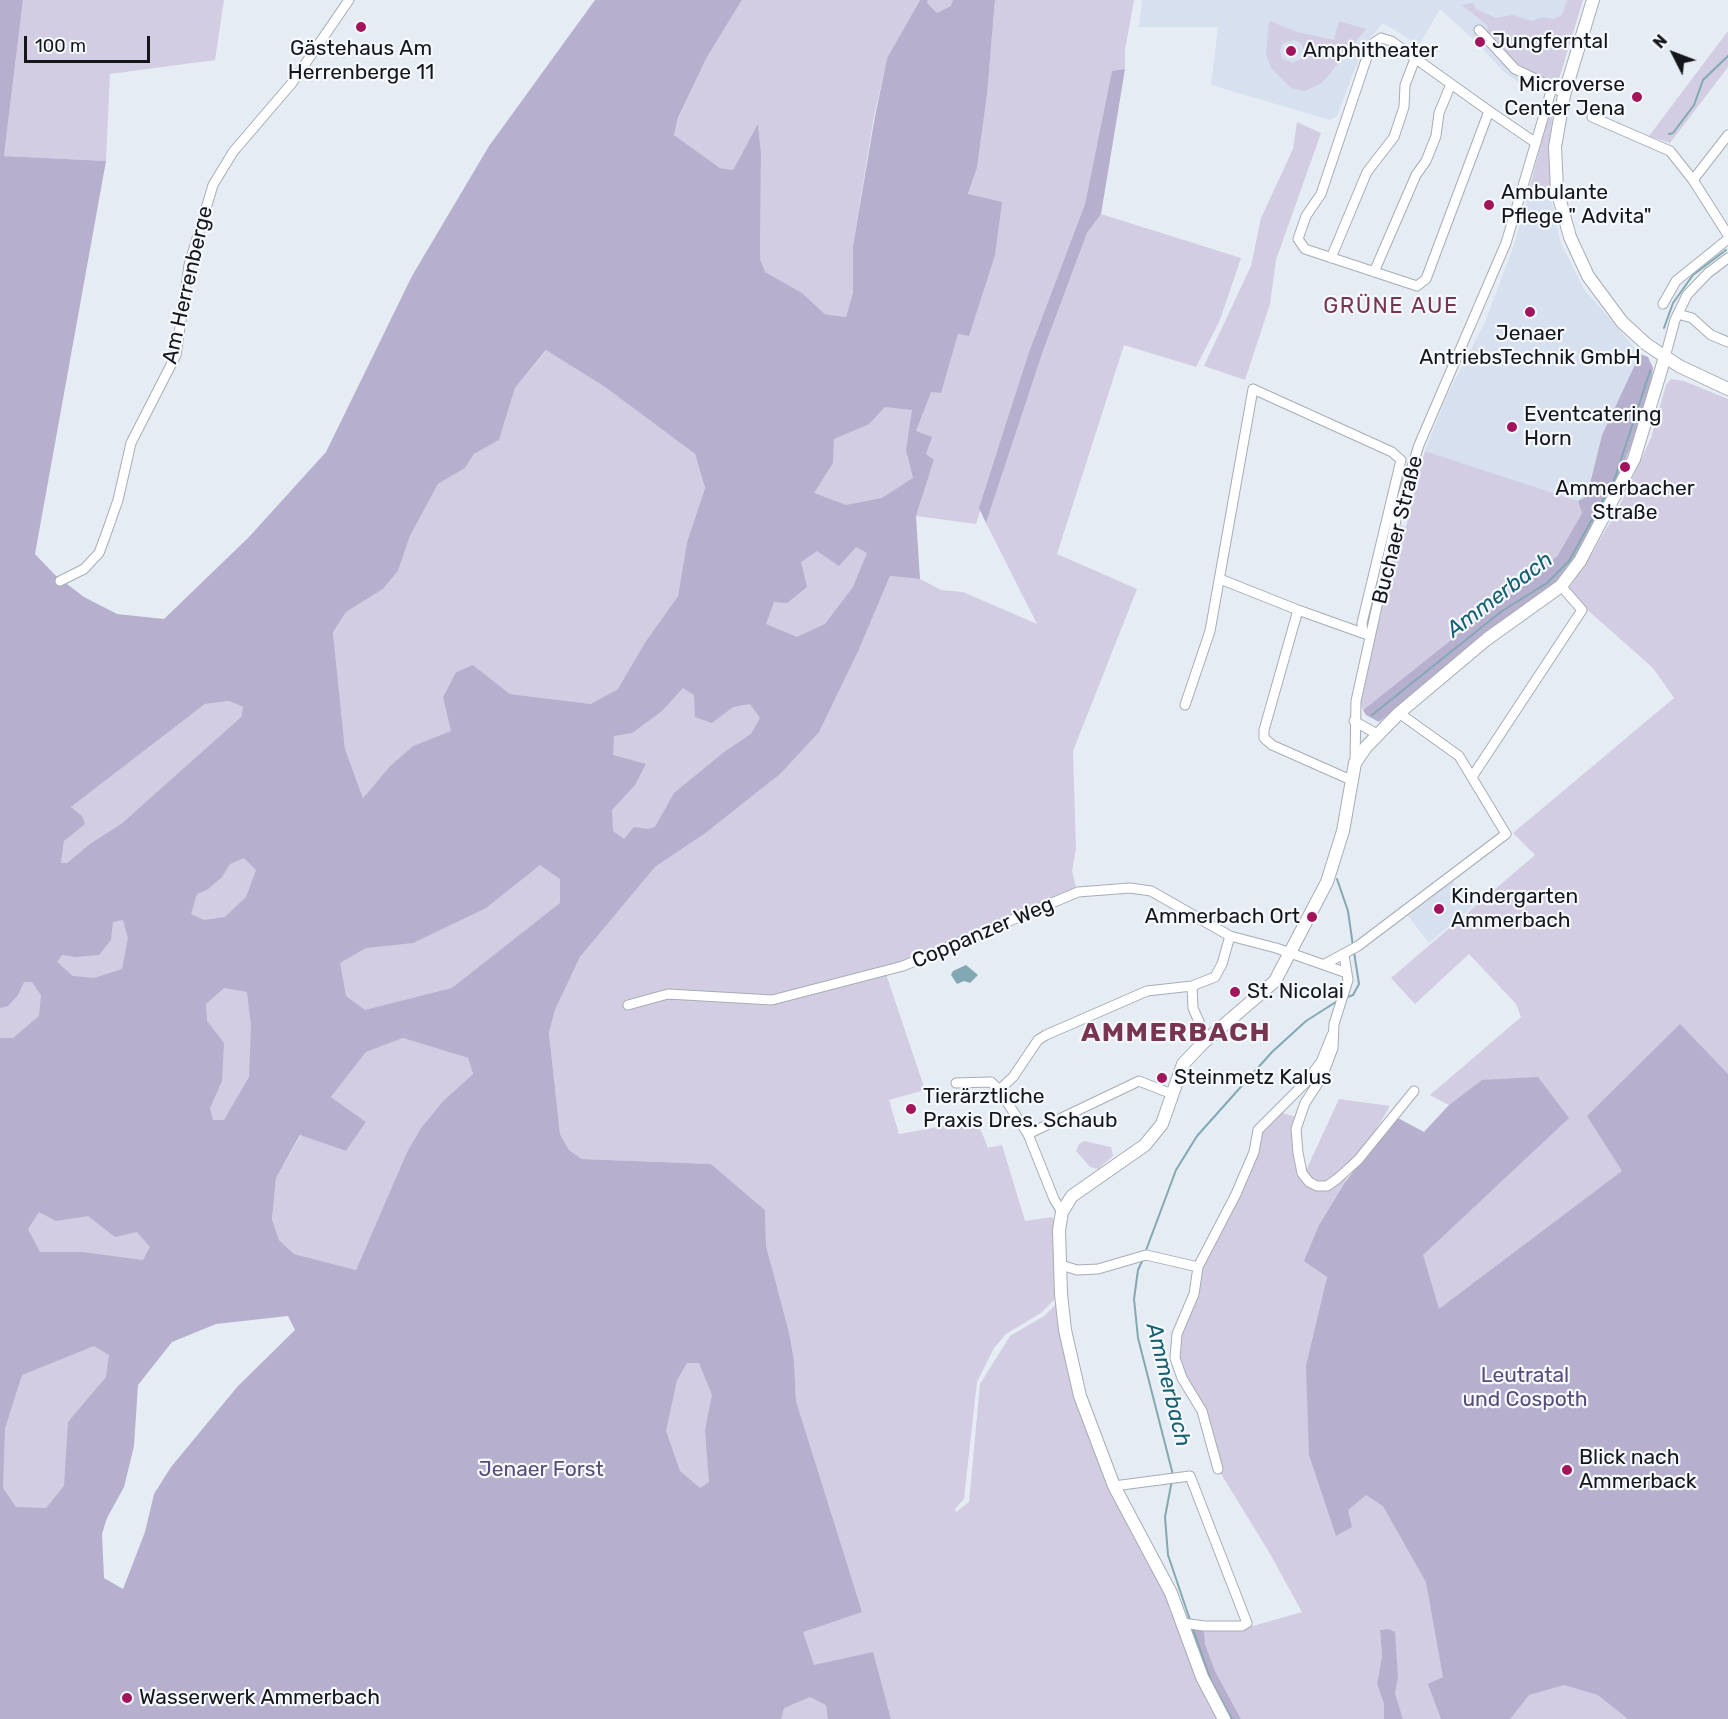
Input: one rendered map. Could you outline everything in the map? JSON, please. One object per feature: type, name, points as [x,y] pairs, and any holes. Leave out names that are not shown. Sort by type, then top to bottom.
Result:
[{"type":"main road","points":[[1593,0],[1564,93],[1557,133],[1555,166],[1561,208],[1578,260],[1605,302],[1622,322],[1665,357],[1690,373],[1728,389]]},
{"type":"main road","points":[[1224,1719],[1202,1677],[1171,1593],[1114,1486],[1080,1396],[1065,1330],[1059,1230],[1062,1212],[1072,1196],[1144,1145],[1162,1124],[1183,1065],[1207,1040],[1269,989],[1286,964],[1289,953],[1330,875],[1343,831],[1355,763],[1377,734],[1488,639],[1561,586],[1587,551],[1634,459],[1665,357]]},
{"type":"street","name":"Am Herrenberge","points":[[60,580],[84,570],[99,553],[118,500],[131,443],[176,355],[189,265],[213,185],[233,152],[292,83],[349,0]]},
{"type":"street","points":[[1479,30],[1509,65],[1564,93]]},
{"type":"street","points":[[1490,111],[1425,280],[1413,286],[1303,248],[1298,235],[1306,216],[1321,194],[1371,45],[1378,39],[1384,38],[1415,58],[1536,143]]},
{"type":"street","points":[[1331,258],[1367,171],[1394,137],[1404,107],[1405,85],[1415,58]]},
{"type":"street","points":[[1374,272],[1414,179],[1425,164],[1436,136],[1439,113],[1451,84]]},
{"type":"street","name":"Buchaer Straße","points":[[1355,763],[1354,721],[1367,635],[1398,512],[1419,445],[1506,243],[1551,87]]},
{"type":"street","points":[[1592,117],[1670,151],[1693,180],[1728,237],[1680,278],[1663,304]]},
{"type":"street","points":[[1693,180],[1728,135]]},
{"type":"street","points":[[1665,357],[1678,314],[1693,288],[1728,258]]},
{"type":"street","points":[[1678,314],[1692,318],[1711,335],[1728,342]]},
{"type":"street","name":"Buchaer Straße","points":[[1220,579],[1253,389],[1392,452],[1401,460],[1362,623],[1367,635]]},
{"type":"street","points":[[1185,705],[1210,631],[1220,579],[1367,635]]},
{"type":"street","points":[[1472,777],[1582,610],[1561,586]]},
{"type":"street","points":[[1298,610],[1264,730],[1264,738],[1272,745],[1351,780]]},
{"type":"street","points":[[1325,964],[1350,950],[1506,834],[1460,756],[1399,713]]},
{"type":"street","points":[[1354,721],[1377,734]]},
{"type":"street","name":"Coppanzer Weg","points":[[628,1005],[668,994],[772,1000],[903,966],[1087,890],[1130,888],[1151,891],[1230,936],[1325,964],[1347,973]]},
{"type":"street","points":[[999,1090],[1018,1070],[1038,1040],[1046,1035],[1147,991],[1192,986],[1215,977],[1222,964],[1230,936]]},
{"type":"street","points":[[1218,1469],[1202,1411],[1182,1378],[1175,1358],[1178,1334],[1194,1294],[1198,1267],[1236,1194],[1254,1152],[1258,1130],[1305,1083],[1321,1062],[1332,1035],[1347,973],[1350,950]]},
{"type":"street","points":[[1192,986],[1193,1008],[1207,1040]]},
{"type":"street","points":[[1332,1035],[1332,1048],[1328,1063],[1305,1103],[1296,1129],[1302,1173],[1309,1182],[1317,1186],[1327,1186],[1337,1179],[1358,1160],[1414,1091]]},
{"type":"street","points":[[1028,1134],[1139,1081],[1172,1094]]},
{"type":"street","points":[[956,1083],[991,1082],[999,1090],[1028,1134],[1054,1199],[1062,1212]]},
{"type":"street","points":[[1061,1265],[1077,1270],[1098,1269],[1146,1255],[1198,1267]]},
{"type":"street","points":[[1114,1486],[1190,1476],[1247,1623],[1242,1626],[1212,1626],[1183,1623]]},
{"type":"shaded area","points":[[1142,0],[1575,0],[1524,86],[1504,72],[1440,9],[1419,45],[1383,23],[1364,45],[1337,116],[1330,120],[1211,85],[1218,27],[1139,27]]},
{"type":"shaded area","name":"Jenaer AntriebsTechnik GmbH","points":[[1530,186],[1542,189],[1551,196],[1560,241],[1584,289],[1640,354],[1602,435],[1587,496],[1578,501],[1425,451],[1447,395],[1485,322],[1514,245]]},
{"type":"shaded area","name":"Kindergarten Ammerbach","points":[[1452,880],[1473,906],[1429,943],[1406,913]]},
{"type":"green space","name":"Jenaer Forst","points":[[0,0],[23,0],[4,156],[106,161],[35,554],[55,575],[84,597],[117,614],[164,619],[249,537],[326,452],[412,276],[489,146],[595,0],[742,0],[707,57],[678,118],[674,135],[720,168],[733,170],[758,124],[761,153],[760,259],[765,272],[802,293],[825,314],[846,317],[853,292],[853,246],[887,58],[920,0],[928,0],[927,3],[937,13],[951,6],[953,0],[995,0],[987,95],[977,168],[968,194],[1002,202],[995,255],[969,336],[958,334],[941,393],[931,392],[916,431],[932,437],[926,454],[934,460],[916,516],[920,579],[890,576],[860,647],[819,732],[780,774],[704,834],[655,867],[580,957],[555,1010],[549,1033],[560,1134],[569,1150],[582,1159],[711,1164],[765,1210],[766,1246],[789,1333],[794,1361],[796,1401],[862,1612],[803,1632],[814,1665],[873,1652],[891,1719],[828,1719],[826,1705],[810,1697],[784,1708],[781,1719],[0,1719],[0,1038],[13,1038],[39,1016],[41,995],[32,982],[24,982],[18,995],[8,1006],[0,1008]],"holes":[[[546,350],[605,387],[695,454],[705,488],[687,542],[678,596],[646,641],[618,689],[591,704],[510,694],[473,665],[456,672],[443,697],[451,731],[413,746],[390,766],[363,798],[345,749],[333,633],[346,612],[383,589],[398,571],[410,536],[438,484],[465,468],[474,454],[499,440],[515,388]],[[885,407],[912,410],[906,451],[913,478],[882,498],[846,505],[814,493],[833,463],[834,439],[869,424]],[[856,547],[867,553],[853,587],[825,624],[797,637],[766,624],[774,602],[787,603],[807,587],[801,562],[817,551],[839,566]],[[683,688],[694,695],[695,717],[712,723],[733,707],[750,704],[760,718],[751,734],[724,752],[674,793],[655,827],[648,829],[634,827],[624,839],[613,831],[612,810],[635,785],[646,764],[613,755],[614,736],[632,733],[662,711]],[[229,701],[243,707],[241,717],[121,824],[91,843],[67,863],[61,863],[64,841],[85,824],[82,816],[71,807],[205,704]],[[244,858],[256,870],[246,897],[225,917],[204,920],[191,914],[197,894],[207,890],[222,877],[230,864]],[[540,865],[560,879],[560,903],[452,988],[365,1010],[346,996],[340,963],[366,948],[413,943],[486,908]],[[123,920],[128,938],[122,969],[94,978],[73,976],[57,962],[62,955],[76,957],[99,955],[111,940],[113,922]],[[224,988],[247,992],[251,1025],[249,1077],[224,1120],[213,1120],[210,1108],[222,1081],[224,1043],[207,1021],[206,1004]],[[403,1038],[468,1058],[473,1074],[444,1100],[421,1128],[407,1152],[356,1270],[294,1254],[279,1240],[272,1219],[276,1178],[300,1135],[346,1151],[366,1122],[331,1097],[366,1052]],[[39,1212],[56,1221],[88,1216],[115,1237],[137,1232],[150,1247],[143,1260],[82,1252],[40,1252],[28,1229]],[[288,1316],[295,1330],[238,1386],[171,1467],[154,1494],[145,1532],[123,1589],[104,1578],[102,1534],[107,1518],[124,1487],[134,1446],[138,1385],[172,1342],[216,1324]],[[94,1346],[109,1355],[106,1377],[68,1422],[64,1486],[46,1508],[16,1507],[3,1488],[5,1428],[22,1375]],[[687,1363],[699,1363],[712,1395],[705,1430],[709,1482],[700,1488],[680,1471],[666,1431],[677,1380]]]},
{"type":"green space","points":[[23,0],[224,0],[215,60],[110,74],[106,161],[4,156]]},
{"type":"green space","points":[[742,0],[920,0],[887,58],[873,122],[853,246],[853,292],[846,317],[825,314],[802,293],[765,273],[760,259],[761,153],[758,125],[733,170],[720,168],[674,135],[678,119],[707,57]]},
{"type":"green space","name":"Jenaer Forst","points":[[921,0],[979,0],[931,391],[940,393],[958,334],[969,336],[968,195],[977,168],[987,95],[995,0],[1134,0],[1125,50],[1125,69],[1112,72],[1085,204],[1029,352],[976,524],[916,516],[934,460],[907,457],[914,478],[886,525],[788,730],[540,952],[372,1028],[132,1377],[81,1539],[101,1598],[138,1607],[589,1190],[711,1187],[833,1621],[861,1612],[796,1401],[794,1361],[766,1246],[765,1210],[711,1164],[582,1159],[569,1150],[560,1134],[549,1033],[555,1010],[580,957],[655,867],[704,834],[860,647],[890,576],[920,579],[941,590],[963,592],[1037,624],[986,523],[1043,351],[1087,233],[1101,214],[1241,258],[1220,320],[1196,367],[1124,345],[1057,554],[1137,589],[1073,751],[1076,849],[1072,871],[1077,891],[917,959],[884,968],[925,1090],[889,1100],[899,1134],[977,1120],[988,1148],[1002,1145],[1025,1221],[1052,1217],[1054,1220],[1057,1297],[1041,1313],[1006,1334],[994,1348],[977,1382],[964,1499],[955,1509],[956,1512],[969,1502],[980,1384],[1010,1336],[1044,1316],[1057,1303],[1077,1397],[1168,1593],[1219,1719],[891,1719],[872,1652],[858,1719],[0,1719],[0,860],[68,884],[376,832],[590,704],[510,694],[473,665],[456,672],[443,697],[452,731],[413,746],[390,766],[363,798],[345,749],[333,634],[346,612],[383,589],[398,571],[410,536],[438,484],[465,468],[474,454],[499,440],[515,388],[547,350],[605,387],[695,454],[705,488],[687,542],[678,596],[646,641],[714,594],[873,262]]},
{"type":"green space","points":[[1567,0],[1583,0],[1559,79],[1553,83],[1512,61],[1487,34],[1488,26],[1462,5],[1473,3],[1476,9],[1496,18],[1513,15],[1532,21],[1542,17],[1554,19],[1562,15]]},
{"type":"green space","points":[[1269,21],[1298,32],[1334,40],[1339,21],[1366,29],[1322,83],[1305,91],[1291,88],[1272,69],[1266,55]],"holes":[[[1294,40],[1301,43],[1304,50],[1302,58],[1292,63],[1282,58],[1280,51],[1283,43]]]},
{"type":"green space","points":[[1728,31],[1728,67],[1670,143],[1649,136]]},
{"type":"green space","points":[[1125,69],[1101,214],[1087,233],[1043,351],[986,523],[979,508],[1029,352],[1085,204],[1112,71]]},
{"type":"green space","points":[[1551,105],[1554,105],[1549,150],[1551,196],[1542,189],[1530,186]]},
{"type":"green space","points":[[1297,122],[1321,133],[1276,260],[1270,304],[1245,380],[1204,366],[1251,266],[1261,218],[1293,149]]},
{"type":"green space","points":[[1640,354],[1648,357],[1653,368],[1651,383],[1631,446],[1607,505],[1579,556],[1558,585],[1497,624],[1379,722],[1366,715],[1363,710],[1494,606],[1525,585],[1558,555],[1582,513],[1578,501],[1587,496],[1602,435]]},
{"type":"green space","points":[[1671,379],[1684,381],[1728,399],[1728,1719],[1403,1719],[1395,1693],[1398,1679],[1380,1631],[1382,1656],[1377,1684],[1384,1704],[1384,1719],[1241,1719],[1215,1671],[1205,1644],[1204,1628],[1246,1628],[1302,1612],[1269,1552],[1218,1469],[1202,1411],[1175,1355],[1198,1267],[1260,1131],[1282,1113],[1297,1117],[1303,1177],[1339,1099],[1390,1106],[1319,1225],[1327,1277],[1306,1365],[1337,1535],[1346,1530],[1318,1385],[1482,1081],[1449,1105],[1430,1095],[1521,1017],[1516,1004],[1469,954],[1415,1004],[1391,978],[1535,855],[1513,833],[1674,698],[1653,668],[1574,598],[1568,589],[1618,509],[1651,438],[1666,385]]},
{"type":"green space","points":[[1425,451],[1578,501],[1582,513],[1558,555],[1542,571],[1363,710],[1359,702],[1400,525],[1406,527]]},
{"type":"green space","points":[[229,701],[243,707],[241,717],[121,824],[91,843],[67,863],[61,863],[64,841],[82,816],[71,807],[205,704]]},
{"type":"green space","name":"Leutratal und Cospoth","points":[[1680,1024],[1728,1074],[1728,1719],[1628,1719],[1598,1695],[1564,1685],[1529,1695],[1510,1719],[1441,1719],[1428,1684],[1443,1677],[1426,1582],[1383,1506],[1366,1495],[1348,1510],[1352,1527],[1336,1536],[1309,1455],[1306,1365],[1327,1277],[1304,1261],[1319,1225],[1345,1182],[1396,1117],[1424,1132],[1449,1105],[1482,1080],[1538,1077],[1569,1118],[1423,1255],[1439,1309],[1622,1171],[1587,1116]]},
{"type":"green space","points":[[403,1038],[468,1058],[473,1074],[444,1100],[421,1128],[407,1152],[356,1270],[294,1254],[279,1240],[272,1219],[276,1178],[301,1135],[346,1151],[366,1122],[331,1097],[366,1052]]},
{"type":"green space","points":[[1084,1141],[1111,1147],[1113,1156],[1098,1169],[1090,1167],[1076,1151],[1079,1144]]},
{"type":"green space","points":[[1204,1628],[1205,1644],[1215,1671],[1241,1719],[1227,1719],[1205,1676],[1189,1629]]},
{"type":"green space","points":[[1388,1629],[1395,1632],[1398,1679],[1395,1693],[1403,1719],[1384,1719],[1384,1704],[1377,1684],[1382,1656],[1380,1630]]},
{"type":"water","points":[[966,965],[978,975],[970,983],[964,981],[957,984],[951,975],[953,971]]},
{"type":"waterway","points":[[1669,134],[1673,133],[1694,105],[1703,80],[1728,56]]},
{"type":"waterway","name":"Ammerbach","points":[[1664,328],[1673,303],[1693,275],[1726,250]]},
{"type":"waterway","name":"Ammerbach","points":[[1372,715],[1502,611],[1547,583],[1569,561],[1615,478],[1650,371]]},
{"type":"waterway","name":"Ammerbach","points":[[1337,879],[1348,911],[1353,946]]},
{"type":"waterway","name":"Ammerbach","points":[[1345,998],[1353,995],[1359,984],[1354,952]]},
{"type":"waterway","name":"Ammerbach","points":[[1145,1253],[1176,1170],[1197,1136],[1272,1052],[1306,1021],[1339,1000]]},
{"type":"waterway","name":"Ammerbach","points":[[1143,1259],[1138,1270],[1134,1299],[1138,1338],[1173,1475]]},
{"type":"waterway","name":"Ammerbach","points":[[1172,1480],[1165,1517],[1168,1555],[1190,1620]]},
{"type":"waterway","name":"Ammerbach","points":[[1193,1629],[1211,1681],[1232,1719]]},
{"type":"place","name":"Gästehaus Am Herrenberge 11","points":[[361,27]]},
{"type":"place","name":"Jungferntal","points":[[1480,42]]},
{"type":"place","name":"Amphitheater","points":[[1291,51]]},
{"type":"place","name":"Microverse Center Jena","points":[[1637,97]]},
{"type":"place","name":"Ambulante Pflege \" Advita\"","points":[[1489,205]]},
{"type":"place","name":"Jenaer AntriebsTechnik GmbH","points":[[1530,312]]},
{"type":"place","name":"Eventcatering Horn","points":[[1512,427]]},
{"type":"place","name":"Ammerbacher Straße","points":[[1625,467]]},
{"type":"place","name":"Kindergarten Ammerbach","points":[[1439,909]]},
{"type":"place","name":"Ammerbach Ort","points":[[1312,917]]},
{"type":"place","name":"St. Nicolai","points":[[1235,992]]},
{"type":"place","name":"Steinmetz Kalus","points":[[1162,1078]]},
{"type":"place","name":"Tierärztliche Praxis Dres. Schaub","points":[[911,1109]]},
{"type":"place","name":"Blick nach Ammerback","points":[[1567,1470]]},
{"type":"place","name":"Wasserwerk Ammerbach","points":[[127,1698]]},
{"type":"district","name":"GRÜNE AUE","points":[[1391,307]]},
{"type":"district","name":"AMMERBACH","points":[[1176,1033]]}]
